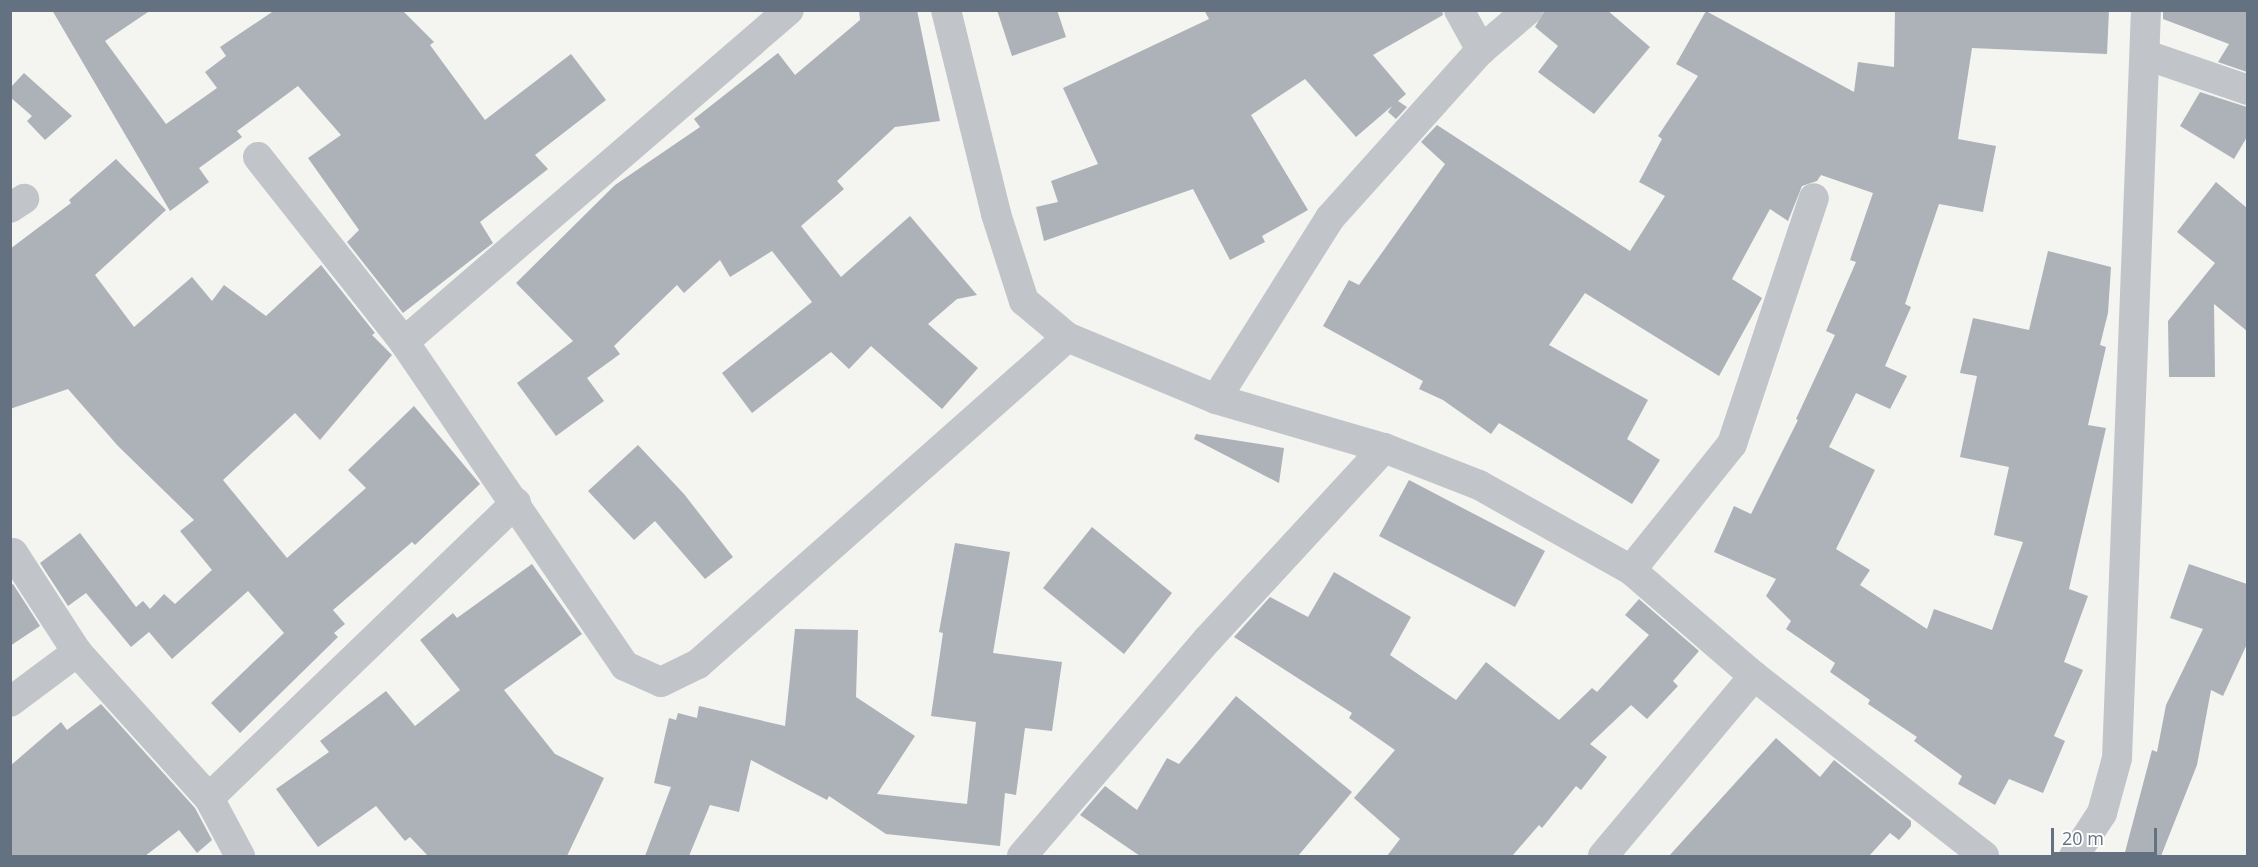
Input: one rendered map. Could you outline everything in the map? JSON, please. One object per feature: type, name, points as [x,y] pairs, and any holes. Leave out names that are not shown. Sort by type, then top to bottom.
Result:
[{"type":"street","points":[[404,342],[789,10]]},
{"type":"street","points":[[946,10],[996,214],[1024,301],[1067,337],[1216,399],[1384,448],[1479,485],[1631,570],[1754,676],[1984,856]]},
{"type":"street","points":[[1459,10],[1481,50]]},
{"type":"street","points":[[1216,399],[1330,218],[1481,50],[1528,10]]},
{"type":"street","points":[[2074,856],[2102,813],[2117,758],[2146,10]]},
{"type":"street","points":[[2146,55],[2247,90]]},
{"type":"street","points":[[258,157],[404,342],[516,503],[625,666],[661,682],[698,664],[1067,337]]},
{"type":"street","points":[[1631,570],[1732,444],[1814,198]]},
{"type":"street","points":[[1022,856],[1208,639],[1384,448]]},
{"type":"street","points":[[209,798],[516,503]]},
{"type":"street","points":[[13,553],[77,652],[209,798],[240,856]]},
{"type":"street","points":[[10,702],[77,652]]},
{"type":"street","points":[[1603,856],[1754,676]]},
{"type":"building","points":[[52,10],[151,10],[105,41],[166,124],[217,88],[205,72],[226,56],[220,47],[275,10],[402,10],[434,42],[430,45],[485,120],[571,54],[606,100],[535,155],[548,169],[480,222],[493,243],[403,313],[347,242],[359,230],[308,158],[341,135],[298,86],[237,131],[242,137],[199,168],[209,182],[170,211]]},
{"type":"building","points":[[859,10],[917,10],[940,121],[895,127],[837,181],[844,189],[801,226],[841,277],[910,216],[977,295],[957,299],[928,324],[978,368],[942,409],[871,346],[849,369],[831,352],[752,413],[722,373],[812,302],[772,251],[730,277],[720,260],[684,293],[677,285],[614,346],[620,354],[587,378],[604,401],[556,436],[517,383],[573,341],[516,283],[615,185],[700,127],[694,119],[778,53],[795,75],[860,20]]},
{"type":"building","points":[[997,10],[1057,10],[1066,37],[1012,56]]},
{"type":"building","points":[[1204,10],[1442,10],[1443,15],[1373,55],[1406,94],[1398,101],[1407,107],[1396,119],[1388,112],[1392,106],[1356,137],[1305,79],[1251,115],[1308,210],[1262,236],[1265,242],[1230,260],[1193,189],[1044,241],[1036,207],[1058,202],[1051,181],[1098,164],[1063,88],[1209,19]]},
{"type":"building","points":[[1545,10],[1607,10],[1650,47],[1594,114],[1538,72],[1558,46],[1535,27]]},
{"type":"building","points":[[1895,10],[2109,10],[2107,54],[1972,48],[1958,139],[1996,146],[1983,212],[1939,204],[1905,304],[1911,307],[1885,366],[1907,376],[1890,409],[1856,393],[1829,447],[1875,470],[1836,549],[1870,570],[1860,585],[1927,629],[1934,609],[1992,630],[2023,542],[1994,535],[2009,467],[1960,457],[1977,376],[1960,373],[1973,318],[2029,330],[2048,251],[2111,267],[2108,313],[2100,345],[2106,347],[2088,425],[2106,428],[2069,589],[2088,596],[2064,662],[2083,670],[2054,736],[2065,741],[2043,793],[2009,779],[1995,805],[1958,784],[1962,776],[1914,741],[1917,737],[1868,704],[1870,700],[1830,672],[1835,663],[1786,629],[1791,621],[1766,596],[1776,579],[1714,552],[1734,506],[1751,514],[1798,420],[1796,419],[1835,335],[1826,331],[1856,262],[1850,260],[1873,193],[1821,175],[1817,181],[1802,186],[1788,221],[1770,209],[1732,279],[1762,298],[1719,376],[1585,293],[1549,345],[1648,400],[1627,439],[1660,460],[1632,504],[1499,423],[1491,434],[1443,400],[1419,389],[1423,381],[1323,326],[1349,280],[1359,285],[1445,164],[1421,142],[1437,125],[1630,251],[1665,196],[1639,182],[1662,139],[1658,136],[1698,76],[1676,64],[1706,11],[1854,92],[1858,62],[1894,67]]},
{"type":"building","points":[[2163,10],[2247,10],[2247,72],[2218,62],[2229,44],[2163,19]]},
{"type":"building","points":[[24,73],[72,116],[45,140],[27,121],[32,116],[10,97],[10,88]]},
{"type":"building","points":[[2200,92],[2247,107],[2247,137],[2234,159],[2180,126]]},
{"type":"building","points":[[116,159],[166,210],[95,275],[134,327],[192,277],[212,301],[224,285],[266,316],[321,265],[375,333],[372,335],[392,355],[320,440],[295,413],[223,480],[287,558],[366,488],[348,470],[414,406],[480,484],[415,545],[412,542],[333,610],[345,624],[334,633],[338,637],[240,733],[211,703],[284,633],[248,591],[172,659],[149,632],[131,647],[86,593],[68,606],[40,563],[80,533],[136,607],[143,601],[150,609],[164,594],[175,604],[212,570],[180,531],[194,520],[118,446],[68,389],[10,409],[10,249],[71,203],[69,200]]},
{"type":"building","points":[[2216,182],[2247,208],[2247,331],[2214,304],[2215,377],[2169,377],[2168,321],[2215,263],[2177,232]]},
{"type":"building","points":[[1196,434],[1284,448],[1279,483],[1194,439]]},
{"type":"building","points":[[638,445],[684,494],[733,557],[705,579],[655,521],[634,540],[588,491]]},
{"type":"building","points":[[1409,480],[1545,551],[1515,607],[1379,536]]},
{"type":"building","points":[[1092,527],[1172,593],[1124,654],[1043,588]]},
{"type":"building","points":[[955,543],[1010,552],[993,653],[1062,662],[1052,731],[1025,728],[1016,795],[1005,793],[1000,846],[886,834],[829,796],[827,800],[751,760],[739,812],[710,805],[689,856],[645,856],[671,787],[654,783],[669,718],[676,720],[678,713],[697,718],[699,706],[785,726],[795,629],[858,630],[856,697],[915,736],[877,794],[967,804],[976,722],[931,716],[943,633],[939,632]]},
{"type":"building","points":[[532,564],[582,634],[504,690],[555,754],[604,778],[567,856],[428,856],[410,837],[405,841],[376,806],[318,847],[276,789],[329,752],[320,741],[386,691],[415,726],[460,690],[420,640],[453,613],[457,618]]},
{"type":"building","points":[[2189,564],[2247,584],[2247,644],[2223,696],[2211,690],[2197,765],[2161,856],[2124,856],[2152,750],[2157,752],[2166,705],[2203,629],[2170,618]]},
{"type":"building","points":[[1334,572],[1411,617],[1390,655],[1456,700],[1486,662],[1559,720],[1592,688],[1597,692],[1649,635],[1625,615],[1639,599],[1699,651],[1673,681],[1678,686],[1647,719],[1631,705],[1590,744],[1607,757],[1581,790],[1576,786],[1542,828],[1539,825],[1512,856],[1387,856],[1400,839],[1354,798],[1395,750],[1349,718],[1352,713],[1234,637],[1270,597],[1308,617]]},
{"type":"building","points":[[13,584],[40,626],[10,646],[10,586]]},
{"type":"building","points":[[1236,696],[1352,792],[1298,856],[1140,856],[1080,815],[1105,786],[1137,810],[1167,758],[1179,764]]},
{"type":"building","points":[[101,704],[195,808],[212,840],[197,853],[179,830],[145,856],[10,856],[10,766],[61,722],[67,730]]},
{"type":"building","points":[[1776,738],[1820,777],[1834,760],[1911,821],[1911,826],[1899,840],[1890,833],[1869,856],[1669,856]]}]
